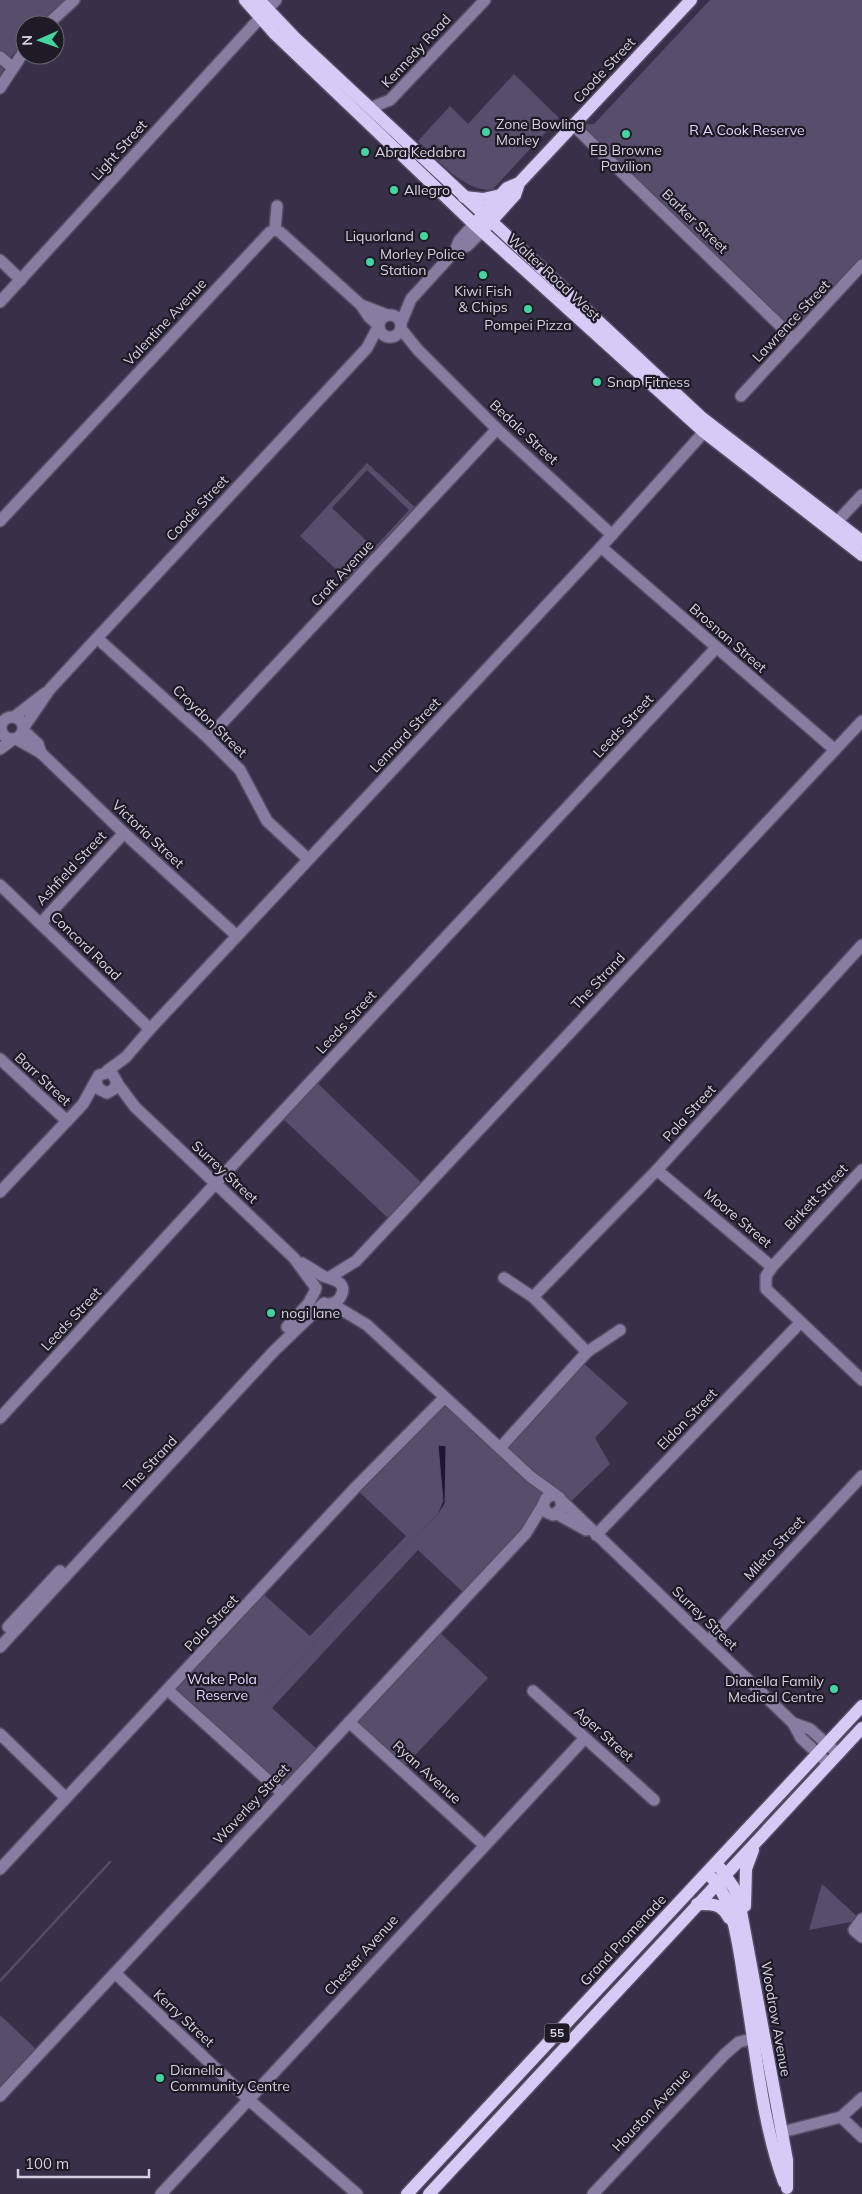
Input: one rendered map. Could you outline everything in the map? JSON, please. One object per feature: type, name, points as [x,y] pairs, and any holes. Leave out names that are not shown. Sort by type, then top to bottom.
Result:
[{"type":"main road","name":"Walter Road West","points":[[245,0],[265,7],[482,223],[704,432],[833,526],[862,541]]},
{"type":"main road","name":"Coode Street","points":[[482,223],[502,194],[508,188],[519,183],[691,0]]},
{"type":"main road","name":"Walter Road West","points":[[265,7],[295,38],[464,197],[482,223],[701,417],[833,526],[862,555]]},
{"type":"main road","name":"Coode Street","points":[[482,223],[515,195],[519,183]]},
{"type":"main road","points":[[464,197],[486,199],[502,194]]},
{"type":"main road","name":"Grand Promenade","points":[[407,2194],[862,1706]]},
{"type":"main road","name":"55","points":[[429,2194],[862,1728]]},
{"type":"main road","points":[[740,1932],[746,1869],[759,1839]]},
{"type":"main road","name":"Woodrow Avenue","points":[[711,1867],[721,1879],[734,1888],[740,1906],[740,1932],[777,2164],[787,2191]]},
{"type":"main road","points":[[697,1904],[720,1906],[740,1932]]},
{"type":"main road","name":"Woodrow Avenue","points":[[759,2042],[782,2132],[787,2160],[787,2191]]},
{"type":"street","points":[[58,15],[74,0]]},
{"type":"street","name":"Kennedy Road","points":[[370,108],[390,100],[485,0]]},
{"type":"street","name":"Light Street","points":[[0,302],[265,7]]},
{"type":"street","points":[[0,57],[12,67]]},
{"type":"street","points":[[0,88],[15,63]]},
{"type":"street","name":"Kennedy Road","points":[[384,120],[390,100]]},
{"type":"street","name":"Barker Street","points":[[573,125],[794,339]]},
{"type":"street","points":[[277,206],[275,230],[280,232],[361,305],[378,326],[381,334],[390,338],[399,334],[401,326],[397,317],[361,305]]},
{"type":"street","name":"Coode Street","points":[[401,326],[411,299],[456,250],[459,241],[482,223]]},
{"type":"street","name":"Valentine Avenue","points":[[0,520],[263,239],[275,230]]},
{"type":"street","points":[[0,260],[21,280]]},
{"type":"street","name":"Lawrence Street","points":[[741,396],[862,266]]},
{"type":"street","name":"Coode Street","points":[[388,315],[402,303],[411,299]]},
{"type":"street","points":[[378,326],[382,318],[388,315]]},
{"type":"street","name":"Coode Street","points":[[0,749],[19,734],[50,689],[367,348],[378,326]]},
{"type":"street","name":"Bedale Street","points":[[401,326],[418,350],[497,429],[612,534]]},
{"type":"street","name":"Coode Street","points":[[367,348],[390,338]]},
{"type":"street","name":"Bedale Street","points":[[390,338],[418,350]]},
{"type":"street","name":"Croft Avenue","points":[[208,738],[497,429]]},
{"type":"street","name":"Lennard Street","points":[[83,1104],[114,1089],[113,1078],[126,1057],[150,1028],[601,547],[704,432]]},
{"type":"street","points":[[833,526],[862,495]]},
{"type":"street","name":"Brosnan Street","points":[[601,547],[835,750]]},
{"type":"street","name":"Croydon Street","points":[[97,638],[208,738],[240,770],[267,821],[308,860]]},
{"type":"street","name":"Leeds Street","points":[[0,1418],[215,1184],[716,648]]},
{"type":"street","name":"Coode Street","points":[[13,717],[50,689]]},
{"type":"street","points":[[0,709],[21,720],[19,734],[6,738],[1,727],[6,719],[13,717]]},
{"type":"street","name":"The Strand","points":[[328,1278],[356,1261],[835,750],[859,729]]},
{"type":"street","name":"Victoria Street","points":[[19,734],[38,744],[41,752],[124,833],[237,936]]},
{"type":"street","name":"Ashfield Street","points":[[41,923],[124,833]]},
{"type":"street","name":"Concord Road","points":[[0,886],[150,1028]]},
{"type":"street","name":"Pola Street","points":[[533,1297],[657,1170],[862,945]]},
{"type":"street","name":"Barr Street","points":[[0,1059],[67,1121]]},
{"type":"street","name":"Lennard Street","points":[[0,1192],[83,1104],[99,1074],[113,1078]]},
{"type":"street","name":"Surrey Street","points":[[113,1078],[135,1107],[294,1258],[316,1290]]},
{"type":"street","points":[[96,1082],[99,1089],[106,1092]]},
{"type":"street","name":"Surrey Street","points":[[106,1092],[135,1107]]},
{"type":"street","name":"Moore Street","points":[[657,1170],[772,1267],[766,1276],[766,1289],[862,1380]]},
{"type":"street","name":"Birkett Street","points":[[772,1267],[862,1170]]},
{"type":"street","name":"Surrey Street","points":[[294,1258],[328,1278]]},
{"type":"street","name":"The Strand","points":[[342,1291],[356,1261]]},
{"type":"street","points":[[328,1278],[338,1281],[342,1291],[338,1300],[328,1303],[318,1298],[316,1290],[319,1282],[328,1278]]},
{"type":"street","points":[[504,1278],[533,1297],[587,1352]]},
{"type":"street","name":"The Strand","points":[[0,1636],[304,1309],[316,1290]]},
{"type":"street","name":"Surrey Street","points":[[342,1291],[367,1325],[518,1465],[551,1500],[596,1535],[708,1641],[793,1723],[801,1738],[828,1764]]},
{"type":"street","name":"The Strand","points":[[0,1647],[274,1351],[328,1303]]},
{"type":"street","name":"Surrey Street","points":[[328,1303],[367,1325]]},
{"type":"street","name":"Eldon Street","points":[[596,1535],[800,1323]]},
{"type":"street","points":[[500,1448],[587,1352],[620,1330]]},
{"type":"street","name":"Pola Street","points":[[0,1869],[169,1691],[355,1488],[444,1398]]},
{"type":"street","name":"Mileto Street","points":[[708,1641],[862,1476]]},
{"type":"street","points":[[551,1500],[562,1508],[555,1514]]},
{"type":"street","name":"Surrey Street","points":[[551,1500],[546,1512],[555,1514],[596,1535]]},
{"type":"street","name":"Waverley Street","points":[[0,2096],[526,1533],[551,1500]]},
{"type":"street","name":"Waverley Street","points":[[526,1533],[555,1514]]},
{"type":"street","points":[[169,1691],[282,1792]]},
{"type":"street","name":"Ager Street","points":[[533,1691],[654,1800]]},
{"type":"street","name":"Ryan Avenue","points":[[349,1722],[484,1845]]},
{"type":"street","name":"Surrey Street","points":[[793,1723],[810,1729],[838,1754]]},
{"type":"street","points":[[0,1734],[66,1798]]},
{"type":"street","name":"Chester Avenue","points":[[161,2194],[585,1738]]},
{"type":"street","points":[[862,1919],[854,1930],[862,1937]]},
{"type":"street","name":"Kerry Street","points":[[115,1973],[348,2190],[357,2194]]},
{"type":"street","name":"Houston Avenue","points":[[593,2194],[732,2048],[759,2042]]},
{"type":"street","points":[[782,2132],[842,2117],[862,2098]]},
{"type":"street","points":[[842,2117],[862,2137]]},
{"type":"green space","points":[[0,0],[65,0],[51,15],[15,15],[15,53],[0,76]]},
{"type":"green space","name":"R A Cook Reserve","points":[[710,0],[862,0],[862,265],[794,339],[573,125],[594,124]]},
{"type":"green space","name":"Zone Bowling Morley","points":[[514,74],[559,118],[493,189],[473,186],[453,174],[418,141],[450,106],[468,124]]},
{"type":"green space","points":[[367,463],[417,509],[350,582],[300,536]],"holes":[[[367,470],[409,510],[374,548],[332,508]]]},
{"type":"green space","points":[[313,1079],[426,1187],[392,1222],[279,1115]]},
{"type":"green space","name":"Wake Pola Reserve","points":[[580,1360],[628,1403],[595,1438],[610,1464],[560,1512],[553,1495],[546,1512],[466,1595],[418,1550],[272,1708],[320,1752],[282,1793],[169,1691],[261,1592],[310,1636],[406,1536],[355,1488],[444,1398],[500,1448]],"holes":[[[439,1445],[446,1447],[445,1503],[439,1513],[420,1532],[438,1513],[443,1501]]]},
{"type":"green space","points":[[436,1629],[488,1678],[401,1770],[349,1722]]},
{"type":"green space","points":[[822,1884],[861,1920],[809,1930]]},
{"type":"green space","points":[[0,2015],[40,2053],[0,2096]]},
{"type":"shaded area","points":[[438,1445],[446,1446],[445,1503],[439,1513],[420,1533],[438,1513],[443,1501]]},
{"type":"waterway","points":[[267,1694],[416,1534]]},
{"type":"waterway","points":[[0,1981],[110,1862]]},
{"type":"place","name":"Zone Bowling Morley","points":[[486,132]]},
{"type":"place","name":"EB Browne Pavilion","points":[[626,134]]},
{"type":"place","name":"Abra Kedabra","points":[[365,152]]},
{"type":"place","name":"Allegro","points":[[394,190]]},
{"type":"place","name":"Liquorland","points":[[424,236]]},
{"type":"place","name":"Morley Police Station","points":[[370,262]]},
{"type":"place","name":"Kiwi Fish & Chips","points":[[483,275]]},
{"type":"place","name":"Pompei Pizza","points":[[528,309]]},
{"type":"place","name":"Snap Fitness","points":[[597,382]]},
{"type":"place","name":"nogi lane","points":[[271,1313]]},
{"type":"place","name":"Dianella Family Medical Centre","points":[[834,1689]]},
{"type":"place","name":"Dianella Community Centre","points":[[160,2078]]}]
